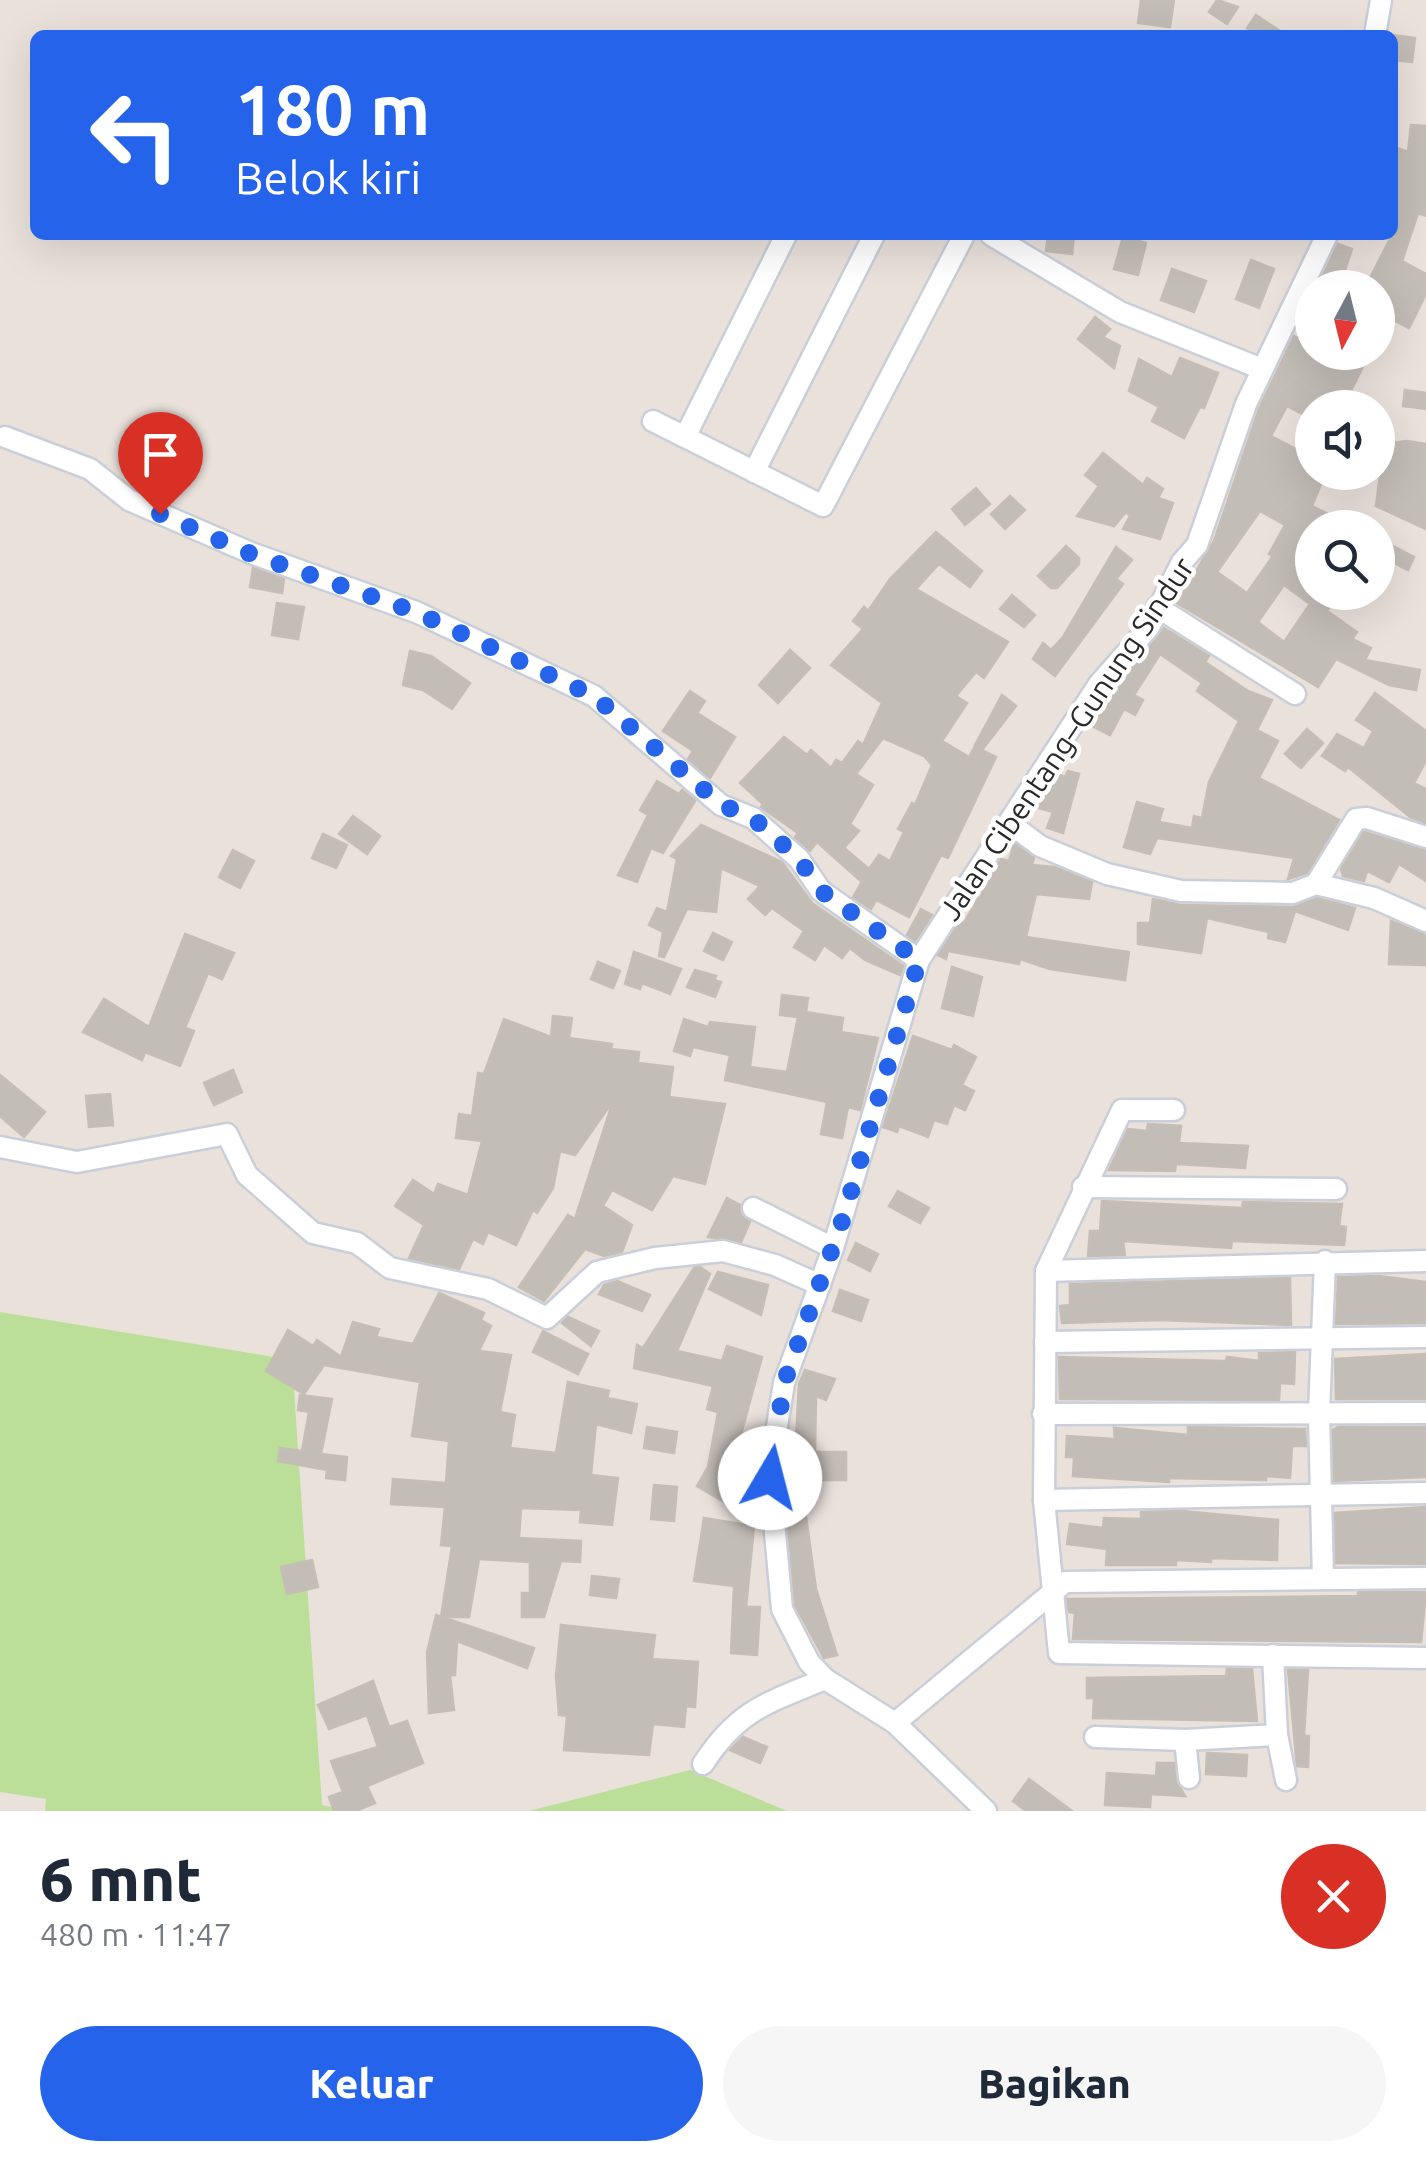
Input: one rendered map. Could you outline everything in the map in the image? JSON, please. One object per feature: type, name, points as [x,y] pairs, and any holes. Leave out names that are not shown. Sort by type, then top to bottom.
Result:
[{"type":"street","points":[[1376,30],[1381,0]]},
{"type":"street","points":[[684,437],[783,240]]},
{"type":"street","points":[[754,472],[871,240]]},
{"type":"street","points":[[652,422],[823,506],[961,240]]},
{"type":"street","points":[[999,240],[1120,312],[1262,369]]},
{"type":"street","name":"Jalan Cibentang–Gunung Sindur","points":[[986,1811],[895,1724],[825,1679],[809,1662],[782,1609],[770,1478],[784,1383],[833,1248],[919,960],[1012,824],[1100,684],[1149,627],[1156,607],[1197,545],[1262,369],[1325,240]]},
{"type":"street","points":[[5,437],[90,469],[129,500],[251,554],[416,612],[594,696],[722,805],[753,818],[799,859],[821,891],[919,960]]},
{"type":"street","points":[[1156,607],[1296,694]]},
{"type":"street","points":[[1316,884],[1356,819],[1367,818],[1426,836]]},
{"type":"street","points":[[1012,824],[1040,846],[1107,874],[1180,891],[1293,893],[1316,884],[1374,898],[1426,921]]},
{"type":"street","points":[[1174,1110],[1122,1110],[1046,1271],[1044,1500],[1059,1652],[1426,1658]]},
{"type":"street","points":[[0,1147],[77,1162],[227,1134],[247,1175],[314,1233],[356,1243],[390,1268],[488,1290],[548,1318],[598,1272],[656,1258],[723,1251],[776,1265],[820,1284]]},
{"type":"street","points":[[1084,1187],[1336,1189]]},
{"type":"street","points":[[752,1208],[833,1248]]},
{"type":"street","points":[[1046,1271],[1326,1261],[1426,1262]]},
{"type":"street","points":[[1323,1578],[1319,1413],[1326,1261]]},
{"type":"street","points":[[1045,1342],[1426,1337]]},
{"type":"street","points":[[1043,1414],[1426,1412]]},
{"type":"street","points":[[1044,1500],[1426,1493]]},
{"type":"street","points":[[895,1724],[1065,1582],[1426,1578]]},
{"type":"street","points":[[1273,1655],[1277,1735],[1286,1780]]},
{"type":"street","points":[[703,1764],[726,1728],[770,1702],[825,1679]]},
{"type":"street","points":[[1096,1736],[1186,1740],[1277,1735]]},
{"type":"street","points":[[1186,1740],[1189,1778]]},
{"type":"green space","points":[[0,1312],[292,1360],[322,1805],[349,1811],[45,1811],[46,1799],[0,1792]]},
{"type":"green space","points":[[690,1770],[787,1811],[529,1811]]},
{"type":"building","points":[[1141,0],[1174,0],[1170,27],[1138,23]]},
{"type":"building","points":[[1217,0],[1238,7],[1227,24],[1209,12]]},
{"type":"building","points":[[1256,15],[1278,30],[1250,30],[1247,28]]},
{"type":"building","points":[[1398,36],[1415,38],[1412,62],[1398,61]]},
{"type":"building","points":[[1411,125],[1426,126],[1426,216],[1418,213],[1402,261],[1426,274],[1426,294],[1409,328],[1395,321],[1395,270],[1374,270],[1389,240],[1398,240],[1398,148],[1408,152]]},
{"type":"building","points":[[1047,240],[1073,240],[1072,254],[1046,251]]},
{"type":"building","points":[[1122,240],[1146,243],[1138,275],[1114,269]]},
{"type":"building","points":[[1338,244],[1352,249],[1345,270],[1326,270]]},
{"type":"building","points":[[1251,260],[1274,269],[1259,308],[1236,299]]},
{"type":"building","points":[[1172,269],[1206,281],[1194,312],[1161,300]]},
{"type":"building","points":[[1095,317],[1110,329],[1103,337],[1120,346],[1114,368],[1078,339]]},
{"type":"building","points":[[1294,336],[1295,370],[1361,370],[1351,390],[1295,390],[1295,410],[1287,406],[1271,436],[1295,448],[1295,490],[1319,490],[1312,506],[1320,510],[1295,510],[1295,593],[1284,585],[1258,622],[1284,642],[1306,610],[1328,610],[1357,632],[1352,639],[1371,648],[1365,660],[1420,670],[1416,690],[1389,685],[1336,659],[1318,687],[1177,603],[1214,541],[1259,409]],"holes":[[[1260,511],[1285,525],[1269,554],[1273,556],[1247,593],[1217,572]]]},
{"type":"building","points":[[1180,358],[1218,373],[1204,408],[1200,407],[1184,438],[1152,421],[1159,407],[1129,391],[1139,359],[1172,377]]},
{"type":"building","points":[[1405,390],[1426,393],[1426,409],[1403,406]]},
{"type":"building","points":[[1395,443],[1426,444],[1426,529],[1395,515],[1395,510],[1376,506],[1378,490],[1395,490]]},
{"type":"building","points":[[1103,453],[1143,485],[1147,478],[1163,489],[1158,498],[1173,503],[1160,539],[1123,529],[1130,516],[1126,512],[1114,526],[1077,516],[1099,486],[1085,475]]},
{"type":"building","points":[[976,488],[990,504],[965,525],[952,509]]},
{"type":"building","points":[[1010,496],[1025,510],[1005,529],[991,514]]},
{"type":"building","points":[[936,532],[982,571],[970,587],[939,564],[916,589],[1008,642],[984,678],[976,672],[956,696],[967,703],[942,741],[969,757],[975,746],[980,748],[975,745],[1002,695],[1016,706],[982,750],[996,757],[948,858],[941,855],[909,917],[876,900],[871,909],[853,897],[862,882],[817,842],[810,851],[795,837],[798,833],[761,807],[763,804],[740,783],[784,737],[807,755],[811,750],[831,768],[836,760],[842,763],[858,741],[863,745],[882,703],[831,665],[863,629],[853,621],[864,607],[868,611],[890,579]],"holes":[[[883,738],[924,756],[932,765],[915,805],[912,803],[898,829],[904,832],[890,861],[879,855],[869,869],[844,848],[859,831],[850,824],[873,785],[856,774]]]},
{"type":"building","points":[[1066,546],[1079,558],[1079,564],[1057,588],[1051,588],[1038,576]]},
{"type":"building","points":[[1116,547],[1132,560],[1116,579],[1123,584],[1055,676],[1033,659],[1043,643],[1051,650],[1063,637]]},
{"type":"building","points":[[1395,547],[1414,557],[1408,570],[1395,564]]},
{"type":"building","points":[[253,568],[284,579],[282,593],[250,587]]},
{"type":"building","points":[[1012,595],[1035,615],[1024,627],[1000,609]]},
{"type":"building","points":[[277,603],[304,607],[298,639],[272,635]]},
{"type":"building","points":[[1164,628],[1209,656],[1205,662],[1248,691],[1272,700],[1257,730],[1278,741],[1259,778],[1339,820],[1307,873],[1288,879],[1294,858],[1157,838],[1150,854],[1124,847],[1137,802],[1163,809],[1159,822],[1192,828],[1194,816],[1202,818],[1209,782],[1239,721],[1197,691],[1202,683],[1160,654],[1134,695],[1143,700],[1135,715],[1124,709],[1110,735],[1090,725],[1110,692]]},
{"type":"building","points":[[790,650],[810,668],[778,703],[759,685]]},
{"type":"building","points":[[410,651],[431,656],[470,683],[452,709],[423,690],[403,685]]},
{"type":"building","points":[[690,691],[705,701],[697,713],[735,737],[710,778],[688,759],[693,751],[663,731]]},
{"type":"building","points":[[1375,693],[1426,731],[1426,761],[1414,783],[1426,789],[1426,823],[1410,817],[1348,767],[1345,771],[1322,756],[1337,734],[1364,748],[1373,731],[1356,720]]},
{"type":"building","points":[[1307,729],[1323,743],[1301,768],[1285,754]]},
{"type":"building","points":[[1068,771],[1079,774],[1063,833],[1047,828],[1053,812],[1035,807],[1057,774],[1065,777]]},
{"type":"building","points":[[657,781],[679,794],[682,790],[695,801],[663,853],[651,848],[637,882],[618,875],[648,815],[640,810]]},
{"type":"building","points":[[353,816],[380,836],[367,854],[339,834]]},
{"type":"building","points":[[701,825],[782,862],[812,903],[903,966],[900,975],[865,960],[850,948],[842,958],[824,945],[815,960],[794,947],[804,931],[772,908],[765,915],[748,899],[760,886],[721,868],[716,912],[687,909],[664,957],[659,956],[663,932],[649,925],[657,908],[667,912],[677,859],[671,856]]},
{"type":"building","points":[[1364,832],[1426,850],[1426,881],[1399,864],[1389,882],[1367,871],[1364,881],[1343,876],[1341,869]]},
{"type":"building","points":[[323,834],[347,845],[336,868],[312,858]]},
{"type":"building","points":[[1014,843],[1034,858],[1032,865],[1054,867],[1092,882],[1089,899],[1036,894],[1026,937],[1129,952],[1125,980],[1050,969],[1020,959],[1019,964],[948,951],[946,959],[938,955],[960,922],[964,923],[1001,859],[1009,861]]},
{"type":"building","points":[[233,850],[254,861],[240,888],[219,877]]},
{"type":"building","points":[[1317,898],[1355,908],[1348,930],[1295,911],[1285,942],[1268,938],[1269,932],[1207,918],[1201,953],[1138,944],[1138,923],[1150,923],[1153,899],[1181,905],[1293,907]]},
{"type":"building","points":[[921,909],[932,915],[915,941],[907,935]]},
{"type":"building","points":[[1391,921],[1426,935],[1426,965],[1389,964]]},
{"type":"building","points":[[713,933],[732,942],[723,960],[704,951]]},
{"type":"building","points":[[185,934],[234,953],[222,979],[208,973],[185,1028],[194,1031],[180,1066],[145,1052],[142,1060],[83,1032],[104,999],[149,1027]]},
{"type":"building","points":[[634,952],[681,969],[670,994],[642,983],[640,989],[625,984]]},
{"type":"building","points":[[598,962],[620,971],[613,988],[591,979]]},
{"type":"building","points":[[952,967],[982,977],[973,1016],[942,1008]]},
{"type":"building","points":[[695,970],[716,976],[714,980],[721,982],[715,997],[687,987]]},
{"type":"building","points":[[782,995],[808,998],[806,1012],[843,1018],[841,1032],[878,1038],[860,1110],[848,1107],[842,1138],[821,1134],[827,1102],[725,1080],[730,1055],[693,1047],[690,1056],[674,1051],[684,1019],[708,1027],[710,1022],[755,1027],[750,1067],[787,1072],[798,1017],[780,1015]]},
{"type":"building","points":[[553,1016],[572,1018],[569,1038],[612,1044],[611,1049],[639,1052],[638,1063],[673,1067],[669,1097],[725,1104],[705,1184],[673,1176],[652,1210],[612,1190],[603,1206],[632,1225],[622,1252],[604,1256],[585,1249],[544,1301],[519,1287],[568,1215],[575,1219],[613,1101],[575,1155],[560,1151],[553,1188],[537,1213],[533,1210],[516,1245],[488,1232],[483,1244],[473,1239],[459,1269],[409,1258],[424,1225],[395,1206],[413,1180],[434,1194],[438,1184],[468,1195],[482,1141],[456,1138],[459,1114],[472,1116],[478,1073],[484,1074],[504,1019],[551,1037]]},
{"type":"building","points":[[913,1036],[952,1050],[954,1045],[976,1057],[962,1085],[974,1091],[965,1110],[954,1105],[947,1124],[934,1120],[928,1137],[899,1126],[897,1132],[883,1127]]},
{"type":"building","points":[[233,1070],[242,1092],[214,1105],[204,1083]]},
{"type":"building","points":[[0,1075],[45,1112],[24,1137],[0,1116]]},
{"type":"building","points":[[110,1094],[113,1125],[89,1127],[86,1096]]},
{"type":"building","points":[[1148,1124],[1181,1126],[1179,1143],[1248,1146],[1245,1168],[1176,1164],[1175,1171],[1109,1170],[1128,1129],[1147,1131]]},
{"type":"building","points":[[898,1191],[929,1208],[920,1223],[889,1206]]},
{"type":"building","points":[[727,1198],[740,1205],[741,1215],[750,1222],[741,1242],[708,1237]]},
{"type":"building","points":[[1102,1201],[1242,1208],[1243,1202],[1342,1204],[1339,1226],[1346,1227],[1344,1245],[1232,1241],[1231,1248],[1123,1241],[1125,1255],[1088,1256],[1090,1231],[1100,1231]]},
{"type":"building","points":[[856,1243],[878,1254],[870,1271],[848,1260]]},
{"type":"building","points":[[700,1267],[710,1274],[677,1351],[722,1361],[727,1346],[762,1357],[740,1438],[759,1441],[755,1461],[751,1460],[726,1503],[697,1486],[708,1467],[718,1412],[707,1409],[713,1386],[634,1368],[637,1345],[643,1348],[694,1268]]},
{"type":"building","points":[[718,1272],[768,1285],[761,1315],[709,1289]]},
{"type":"building","points":[[1379,1276],[1426,1282],[1426,1323],[1336,1324],[1338,1277]]},
{"type":"building","points":[[1290,1278],[1291,1325],[1160,1320],[1062,1323],[1060,1306],[1070,1305],[1070,1284]]},
{"type":"building","points":[[617,1281],[650,1295],[642,1311],[599,1294],[604,1285]]},
{"type":"building","points":[[840,1290],[868,1300],[861,1321],[833,1311]]},
{"type":"building","points":[[439,1293],[484,1313],[481,1320],[491,1326],[479,1351],[511,1355],[500,1412],[515,1415],[510,1448],[556,1453],[568,1382],[609,1391],[607,1398],[637,1404],[631,1433],[596,1424],[591,1475],[618,1478],[612,1525],[580,1522],[581,1510],[521,1508],[519,1538],[581,1541],[580,1562],[561,1561],[544,1617],[522,1617],[522,1593],[530,1593],[530,1562],[479,1559],[469,1617],[441,1617],[452,1546],[441,1545],[445,1507],[391,1504],[393,1479],[446,1483],[449,1441],[412,1436],[420,1382],[324,1365],[304,1394],[266,1371],[288,1330],[313,1346],[317,1340],[341,1357],[353,1322],[379,1329],[376,1337],[413,1344]]},
{"type":"building","points":[[568,1317],[599,1331],[591,1346],[562,1323]]},
{"type":"building","points":[[543,1331],[588,1354],[578,1374],[533,1352]]},
{"type":"building","points":[[1295,1352],[1294,1384],[1280,1383],[1279,1400],[1060,1399],[1059,1357],[1226,1361],[1227,1357],[1259,1361],[1259,1353]]},
{"type":"building","points":[[1426,1354],[1426,1399],[1336,1399],[1335,1359]]},
{"type":"building","points":[[805,1370],[835,1379],[826,1400],[816,1396],[815,1452],[846,1452],[846,1480],[801,1480],[816,1589],[837,1655],[824,1658],[795,1605],[784,1478],[786,1457],[795,1457],[799,1384]]},
{"type":"building","points":[[300,1395],[332,1399],[321,1454],[347,1457],[345,1480],[326,1478],[327,1470],[278,1461],[280,1448],[302,1451],[309,1412],[298,1410]]},
{"type":"building","points":[[647,1427],[677,1432],[674,1453],[644,1448]]},
{"type":"building","points":[[1188,1427],[1305,1429],[1306,1446],[1292,1446],[1290,1478],[1266,1476],[1266,1480],[1169,1478],[1169,1482],[1073,1476],[1074,1457],[1066,1457],[1067,1436],[1115,1439],[1114,1428],[1188,1435]]},
{"type":"building","points":[[1426,1427],[1426,1477],[1334,1481],[1333,1430]]},
{"type":"building","points":[[654,1485],[677,1487],[674,1521],[651,1519]]},
{"type":"building","points":[[1426,1507],[1426,1564],[1336,1563],[1335,1513]]},
{"type":"building","points":[[1182,1511],[1278,1520],[1277,1560],[1211,1558],[1211,1562],[1176,1560],[1176,1565],[1106,1565],[1107,1549],[1067,1544],[1070,1524],[1103,1528],[1104,1518],[1141,1519],[1141,1512]]},
{"type":"building","points":[[704,1518],[754,1526],[746,1607],[760,1607],[757,1655],[731,1653],[734,1586],[694,1581]]},
{"type":"building","points":[[312,1560],[318,1587],[287,1594],[281,1567]]},
{"type":"building","points":[[592,1576],[619,1579],[616,1598],[590,1595]]},
{"type":"building","points":[[1358,1592],[1426,1592],[1421,1642],[1073,1639],[1075,1613],[1069,1612],[1067,1599],[1358,1596]]},
{"type":"building","points":[[436,1615],[534,1648],[527,1668],[457,1641],[455,1675],[450,1675],[454,1710],[429,1713],[427,1653]]},
{"type":"building","points":[[561,1625],[655,1635],[652,1659],[698,1662],[695,1707],[686,1706],[684,1727],[653,1724],[649,1755],[564,1750],[567,1716],[559,1715],[556,1676]]},
{"type":"building","points":[[1227,1669],[1252,1669],[1257,1721],[1093,1718],[1094,1698],[1087,1698],[1087,1678],[1226,1676]]},
{"type":"building","points":[[1288,1670],[1308,1670],[1304,1736],[1309,1736],[1308,1767],[1297,1766]]},
{"type":"building","points":[[373,1681],[389,1727],[407,1721],[423,1763],[367,1786],[375,1803],[356,1811],[334,1811],[329,1797],[343,1792],[331,1761],[378,1747],[367,1715],[329,1729],[318,1705]]},
{"type":"building","points":[[743,1737],[767,1747],[760,1763],[730,1750]]},
{"type":"building","points":[[1207,1753],[1247,1755],[1246,1776],[1206,1774]]},
{"type":"building","points":[[1157,1763],[1174,1763],[1176,1780],[1185,1796],[1151,1794],[1150,1807],[1105,1805],[1107,1773],[1156,1776]]},
{"type":"building","points":[[1029,1779],[1072,1811],[1026,1811],[1013,1801]]},
{"type":"route","points":[[160,514],[251,554],[416,612],[594,696],[722,805],[753,818],[799,859],[821,891],[919,960],[910,980],[884,1089],[844,1216],[784,1383],[770,1478]]}]
